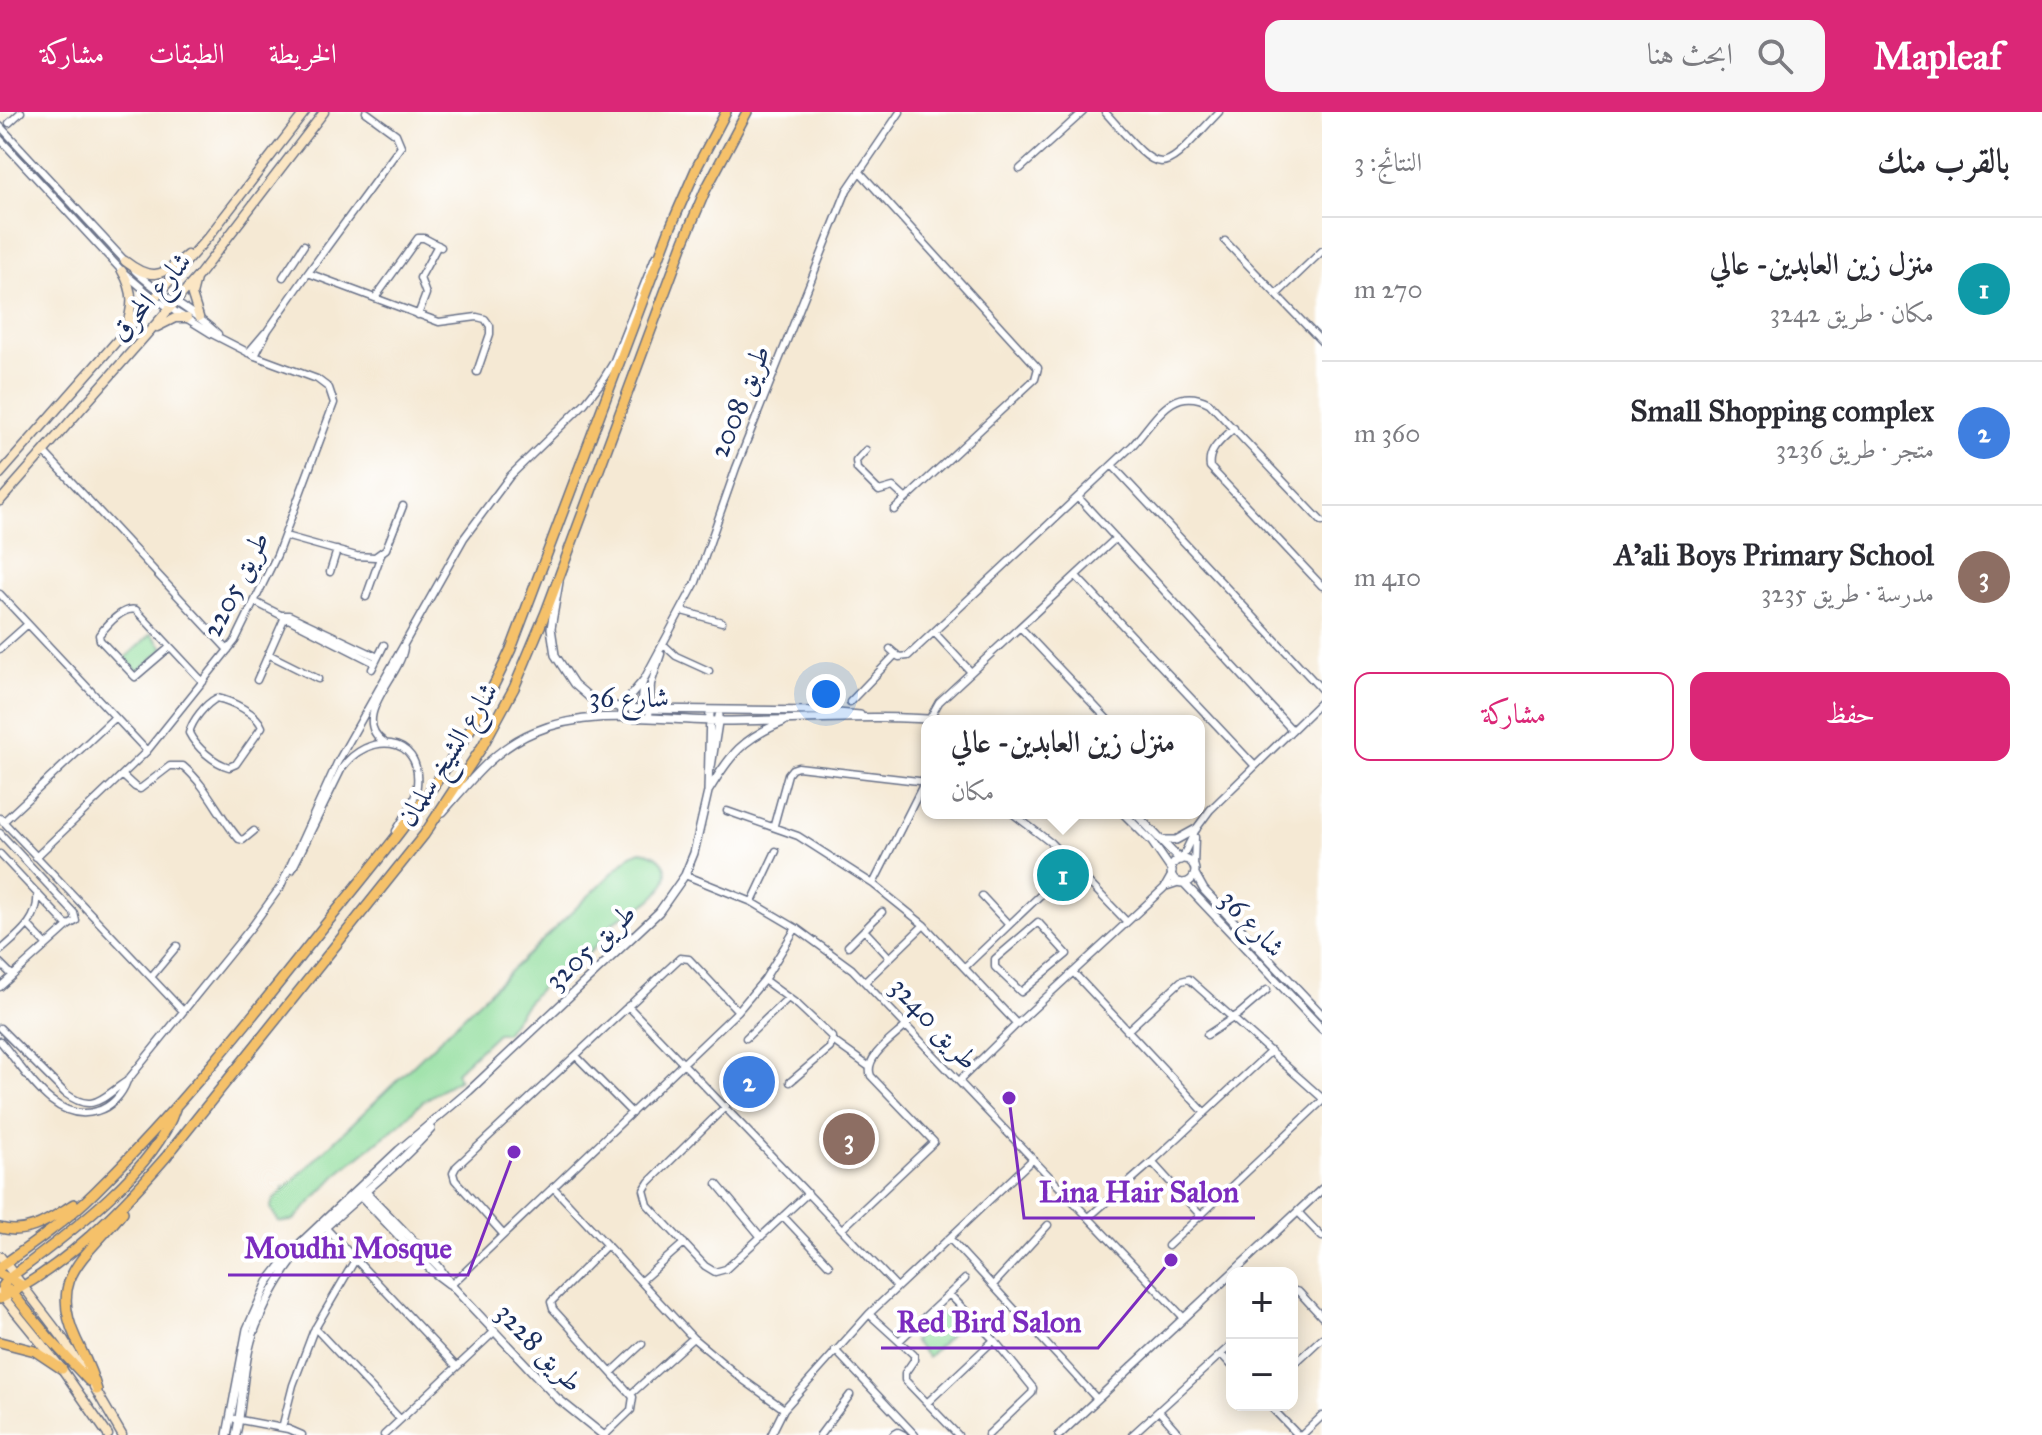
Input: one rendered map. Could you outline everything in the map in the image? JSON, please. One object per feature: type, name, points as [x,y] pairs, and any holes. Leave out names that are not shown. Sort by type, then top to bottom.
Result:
[{"type":"main road","name":"شارع المحرق","points":[[0,474],[209,236],[305,112]]},
{"type":"main road","name":"شارع المحرق","points":[[0,501],[199,275],[324,112]]},
{"type":"main road","name":"شارع الشيخ سلمان","points":[[2,1262],[62,1221],[95,1192],[176,1105],[290,970],[389,845],[457,752],[495,683],[531,598],[669,231],[726,112]]},
{"type":"main road","name":"شارع الشيخ سلمان","points":[[4,1285],[23,1286],[71,1254],[138,1190],[424,835],[482,747],[514,688],[559,579],[684,241],[705,191],[747,112]]},
{"type":"main road","points":[[125,261],[143,274],[157,275],[173,267],[209,236]]},
{"type":"main road","points":[[122,271],[132,289],[133,301],[122,337]]},
{"type":"main road","points":[[199,275],[192,295],[199,317]]},
{"type":"main road","points":[[149,332],[170,320],[187,318]]},
{"type":"main road","points":[[4,1285],[84,1221],[120,1185],[163,1135],[176,1105]]},
{"type":"main road","points":[[122,1435],[97,1390],[87,1358],[67,1315],[65,1293],[75,1268],[138,1190]]},
{"type":"main road","points":[[0,1228],[14,1231],[30,1229],[95,1192]]},
{"type":"main road","points":[[2,1262],[4,1285],[108,1435]]},
{"type":"main road","points":[[4,1285],[97,1390]]},
{"type":"main road","points":[[23,1286],[73,1353],[89,1381]]},
{"type":"main road","points":[[0,1342],[35,1351],[62,1369]]},
{"type":"street","points":[[9,123],[21,112]]},
{"type":"street","points":[[251,354],[398,150],[401,141],[396,134],[366,112]]},
{"type":"street","name":"طريق 2008","points":[[639,713],[643,681],[696,582],[736,468],[847,190],[900,112]]},
{"type":"street","points":[[1020,169],[1083,112]]},
{"type":"street","points":[[1105,112],[1146,158],[1162,164],[1174,159],[1219,112]]},
{"type":"street","points":[[0,126],[158,296]]},
{"type":"street","points":[[0,139],[122,271],[173,304]]},
{"type":"street","points":[[859,171],[1038,368],[1035,379],[894,510]]},
{"type":"street","points":[[280,888],[337,763],[464,538],[494,496],[585,403],[607,373],[651,265],[669,231]]},
{"type":"street","points":[[375,298],[418,238],[424,238],[439,246],[420,278],[426,294],[418,315]]},
{"type":"street","points":[[1225,241],[1322,342]]},
{"type":"street","points":[[301,282],[284,274],[304,245]]},
{"type":"street","points":[[1277,294],[1322,251]]},
{"type":"street","points":[[308,273],[445,323],[477,317],[488,322],[490,334],[477,372]]},
{"type":"street","name":"طريق 2205","points":[[173,304],[199,317],[220,337]]},
{"type":"street","name":"طريق 2205","points":[[36,857],[147,751],[228,650],[255,602],[286,533],[333,411],[333,395],[317,379],[251,354],[187,318],[173,304]]},
{"type":"street","points":[[850,702],[893,651],[901,658],[906,657],[934,632],[1137,441],[1170,403],[1189,397],[1209,403],[1322,522]]},
{"type":"street","points":[[1234,428],[1211,451],[1208,458],[1210,467],[1322,586]]},
{"type":"street","points":[[866,450],[856,461],[857,469],[879,491],[893,487],[906,499]]},
{"type":"street","points":[[44,452],[228,650]]},
{"type":"street","points":[[1112,465],[1322,690]]},
{"type":"street","points":[[1078,497],[1292,730]]},
{"type":"street","points":[[366,597],[403,506]]},
{"type":"street","points":[[286,533],[362,558],[381,555]]},
{"type":"street","points":[[932,715],[939,702],[1116,538]]},
{"type":"street","points":[[330,572],[337,550]]},
{"type":"street","points":[[1076,576],[1255,766]]},
{"type":"street","name":"شارع 36","points":[[559,579],[559,595],[551,628],[555,655],[588,698],[603,705],[639,713]]},
{"type":"street","points":[[0,594],[147,751]]},
{"type":"street","points":[[255,602],[283,617],[289,615],[357,650],[375,663],[384,645]]},
{"type":"street","points":[[170,647],[135,677],[100,640],[99,635],[126,609],[136,610],[203,682]]},
{"type":"street","points":[[682,611],[722,622]]},
{"type":"street","points":[[257,680],[283,617]]},
{"type":"street","points":[[0,649],[28,624]]},
{"type":"street","points":[[1020,627],[1103,715]]},
{"type":"street","points":[[934,632],[971,672]]},
{"type":"street","points":[[389,845],[414,798],[417,777],[410,756],[403,749],[384,742],[373,731],[372,715],[401,661],[404,644]]},
{"type":"street","points":[[664,646],[676,656],[709,671]]},
{"type":"street","name":"طريق 2008","points":[[649,713],[651,684],[664,646]]},
{"type":"street","points":[[268,654],[318,679]]},
{"type":"street","points":[[620,708],[643,681]]},
{"type":"street","points":[[220,698],[257,718],[262,727],[236,764],[229,767],[219,763],[191,738],[189,729],[198,718],[209,703],[220,698]]},
{"type":"street","points":[[1205,811],[1322,701]]},
{"type":"street","points":[[184,708],[198,718]]},
{"type":"street","name":"شارع 36","points":[[424,835],[490,759],[531,733],[573,719],[639,713],[816,711],[878,718]]},
{"type":"street","name":"طريق 3205","points":[[227,1435],[234,1419],[255,1328],[276,1284],[299,1253],[352,1193],[442,1115],[659,912],[685,875],[694,853],[708,792],[715,712]]},
{"type":"street","name":"شارع 36","points":[[649,713],[714,721],[921,720]]},
{"type":"street","points":[[115,717],[2,820],[183,1011]]},
{"type":"street","points":[[708,792],[737,748],[751,737],[788,720]]},
{"type":"street","points":[[0,1041],[47,1096],[63,1109],[87,1113],[110,1104],[280,888],[303,851],[349,758],[361,748],[384,742]]},
{"type":"street","points":[[122,775],[140,789],[170,766],[183,766],[218,807],[220,817],[239,839],[247,838],[254,831]]},
{"type":"street","points":[[774,825],[788,774],[798,767],[921,780]]},
{"type":"street","points":[[873,884],[921,791]]},
{"type":"street","points":[[727,811],[774,825],[798,836],[873,884],[924,925],[1017,1024]]},
{"type":"street","points":[[1020,819],[1073,864],[1127,922]]},
{"type":"street","points":[[1129,819],[1152,842],[1182,882]]},
{"type":"street","points":[[1141,819],[1181,860],[1189,861],[1195,870]]},
{"type":"street","points":[[959,1081],[1164,888],[1174,864],[1181,860],[1199,819]]},
{"type":"street","points":[[1160,840],[1176,840],[1196,829]]},
{"type":"street","points":[[1164,888],[1191,880],[1195,870],[1196,829]]},
{"type":"street","points":[[0,833],[74,913],[76,921],[0,987]]},
{"type":"street","points":[[752,902],[776,851]]},
{"type":"street","points":[[0,854],[69,925]]},
{"type":"street","points":[[965,967],[1073,864]]},
{"type":"street","name":"شارع 36","points":[[1195,870],[1204,890],[1322,1015]]},
{"type":"street","name":"طريق 3240","points":[[685,875],[752,902],[839,958],[907,1025],[1184,1318]]},
{"type":"street","name":"شارع 36","points":[[1182,882],[1322,1029]]},
{"type":"street","points":[[0,951],[28,925],[36,910],[37,893]]},
{"type":"street","points":[[982,896],[1009,925]]},
{"type":"street","points":[[848,946],[882,912]]},
{"type":"street","points":[[1038,922],[1067,954],[1049,971],[1021,992],[994,963],[1038,922]]},
{"type":"street","points":[[28,925],[46,944]]},
{"type":"street","points":[[865,982],[924,925]]},
{"type":"street","points":[[451,1285],[738,1011],[764,980],[796,928]]},
{"type":"street","points":[[864,930],[889,957]]},
{"type":"street","points":[[151,977],[177,946]]},
{"type":"street","points":[[503,1234],[455,1180],[454,1171],[680,958],[685,957],[738,1011]]},
{"type":"street","points":[[0,963],[12,975]]},
{"type":"street","points":[[1049,971],[1061,984]]},
{"type":"street","points":[[1073,972],[1205,1113]]},
{"type":"street","points":[[1127,1031],[1181,981],[1189,979],[1322,1100],[1168,1246]]},
{"type":"street","points":[[764,980],[829,1034],[833,1041],[868,1066],[871,1076],[934,1142],[842,1229]]},
{"type":"street","points":[[1207,1035],[1267,990]]},
{"type":"street","points":[[746,1038],[788,998]]},
{"type":"street","points":[[628,1006],[897,1287]]},
{"type":"street","points":[[868,1066],[873,1057],[907,1025]]},
{"type":"street","points":[[0,1028],[71,1097],[88,1103],[103,1099],[127,1081]]},
{"type":"street","points":[[790,1082],[830,1048],[833,1041]]},
{"type":"street","points":[[7,1048],[14,1043]]},
{"type":"street","points":[[1089,1217],[1271,1051]]},
{"type":"street","points":[[576,1056],[632,1113]]},
{"type":"street","points":[[47,1096],[58,1086]]},
{"type":"street","points":[[726,1106],[644,1190],[648,1205],[708,1269],[719,1272],[726,1269],[808,1193]]},
{"type":"street","name":"طريق 3205","points":[[323,1225],[412,1150],[442,1115]]},
{"type":"street","points":[[771,1435],[784,1409],[869,1314],[1033,1159]]},
{"type":"street","points":[[1152,1162],[1201,1216]]},
{"type":"street","points":[[352,1193],[364,1193],[377,1170]]},
{"type":"street","points":[[717,1184],[761,1237]]},
{"type":"street","points":[[553,1187],[693,1338],[784,1409]]},
{"type":"street","points":[[1059,1435],[1322,1189]]},
{"type":"street","name":"طريق 3228","points":[[364,1193],[433,1272],[451,1285],[557,1398],[604,1435]]},
{"type":"street","points":[[1298,1212],[1322,1237]]},
{"type":"street","points":[[783,1216],[829,1265]]},
{"type":"street","points":[[323,1225],[456,1366]]},
{"type":"street","points":[[993,1285],[1048,1225]]},
{"type":"street","points":[[950,1239],[1097,1399]]},
{"type":"street","points":[[641,1281],[684,1243]]},
{"type":"street","points":[[604,1435],[631,1410],[634,1402],[631,1394],[551,1305],[553,1298],[607,1245]]},
{"type":"street","points":[[282,1428],[293,1385],[315,1328],[355,1260]]},
{"type":"street","points":[[899,1341],[965,1279]]},
{"type":"street","points":[[1298,1292],[1322,1317]]},
{"type":"street","points":[[949,1294],[994,1340],[1033,1388],[1032,1393],[988,1435]]},
{"type":"street","points":[[869,1314],[914,1357],[905,1373],[905,1380],[958,1435]]},
{"type":"street","points":[[315,1328],[400,1419]]},
{"type":"street","points":[[384,1435],[494,1332]]},
{"type":"street","points":[[631,1394],[693,1338]]},
{"type":"street","points":[[1298,1360],[1322,1338]]},
{"type":"street","points":[[928,1402],[994,1340]]},
{"type":"street","points":[[612,1372],[642,1344]]},
{"type":"street","points":[[1132,1435],[1226,1349]]},
{"type":"street","points":[[835,1350],[915,1435]]},
{"type":"street","points":[[1221,1354],[1226,1359]]},
{"type":"street","points":[[820,1435],[850,1395]]},
{"type":"street","points":[[1159,1411],[1180,1435]]},
{"type":"street","points":[[1275,1411],[1300,1435],[1322,1416]]},
{"type":"street","points":[[234,1419],[302,1435]]},
{"type":"street","name":"طريق 3205","points":[[234,1419],[236,1435]]},
{"type":"street","points":[[893,1435],[898,1432],[904,1435]]},
{"type":"green space","points":[[151,634],[164,648],[138,672],[125,658]]},
{"type":"green space","points":[[641,851],[658,858],[667,872],[664,884],[655,897],[615,921],[596,946],[545,983],[505,1033],[497,1033],[456,1072],[459,1079],[422,1102],[341,1171],[293,1221],[279,1222],[270,1208],[274,1199],[631,855]]},
{"type":"green space","points":[[942,1313],[957,1328],[928,1357],[913,1341]]},
{"type":"place","name":"منزل زين العابدين- عالي","points":[[1063,875]]},
{"type":"place","name":"Small Shopping complex","points":[[749,1082]]},
{"type":"place","name":"Lina Hair Salon","points":[[1009,1098]]},
{"type":"place","name":"A'ali Boys Primary School","points":[[849,1139]]},
{"type":"place","name":"Moudhi Mosque","points":[[514,1152]]},
{"type":"place","name":"Red Bird Salon","points":[[1171,1260]]}]
